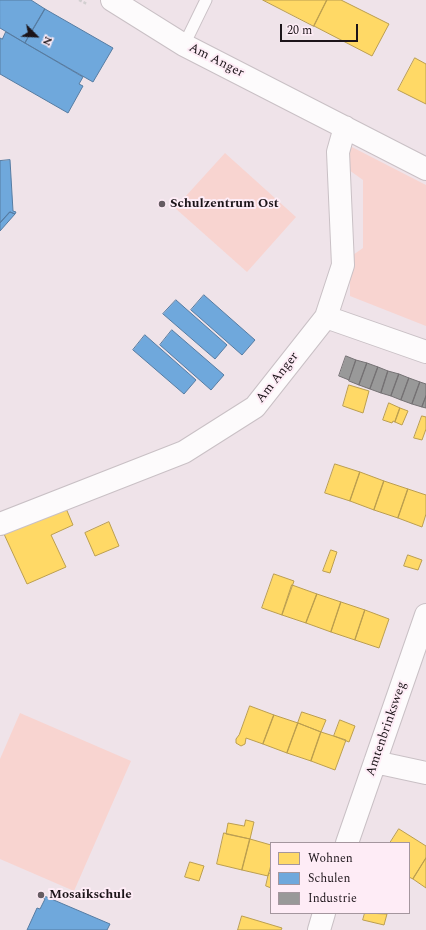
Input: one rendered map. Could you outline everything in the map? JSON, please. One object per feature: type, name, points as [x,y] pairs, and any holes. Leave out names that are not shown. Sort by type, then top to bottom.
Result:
[{"type":"street","name":"Am Anger","points":[[112,0],[184,45],[426,169]]},
{"type":"street","name":"Am Anger","points":[[0,524],[184,452],[255,407],[326,316],[343,265],[338,152],[345,127]]},
{"type":"street","points":[[326,316],[426,352]]},
{"type":"street","name":"Amtenbrinksweg","points":[[347,842],[426,616]]},
{"type":"street","points":[[375,762],[426,773]]},
{"type":"street","points":[[319,930],[324,914]]},
{"type":"lane","points":[[184,45],[206,0]]},
{"type":"shaded area","points":[[348,145],[426,185],[426,326],[350,296],[350,257],[363,248],[363,180],[349,170]]},
{"type":"shaded area","points":[[225,153],[296,217],[247,272],[175,208]]},
{"type":"shaded area","points":[[20,713],[131,761],[74,891],[0,859],[0,759]]},
{"type":"building: Wohnen","points":[[263,0],[327,0],[314,26]]},
{"type":"building: Wohnen","points":[[327,0],[341,0],[389,24],[372,56],[314,26]]},
{"type":"building: Wohnen","points":[[415,58],[426,64],[426,104],[398,90]]},
{"type":"building: Wohnen","points":[[349,385],[369,391],[363,413],[343,406]]},
{"type":"building: Wohnen","points":[[389,403],[400,408],[395,422],[393,421],[392,423],[383,420]]},
{"type":"building: Wohnen","points":[[400,408],[408,411],[402,425],[395,422]]},
{"type":"building: Wohnen","points":[[422,416],[426,417],[426,429],[422,440],[414,438]]},
{"type":"building: Wohnen","points":[[335,464],[360,472],[350,501],[325,493]]},
{"type":"building: Wohnen","points":[[360,472],[384,481],[374,510],[350,501]]},
{"type":"building: Wohnen","points":[[384,481],[408,489],[398,518],[374,510]]},
{"type":"building: Wohnen","points":[[408,489],[426,495],[426,514],[422,527],[398,518]]},
{"type":"building: Wohnen","points":[[65,506],[73,525],[51,535],[66,567],[27,584],[4,534]]},
{"type":"building: Wohnen","points":[[109,522],[119,546],[95,556],[85,533]]},
{"type":"building: Wohnen","points":[[331,550],[337,552],[330,573],[323,571]]},
{"type":"building: Wohnen","points":[[408,555],[422,560],[418,570],[404,566]]},
{"type":"building: Wohnen","points":[[274,574],[294,581],[282,615],[262,608]]},
{"type":"building: Wohnen","points":[[292,585],[317,594],[306,623],[282,615]]},
{"type":"building: Wohnen","points":[[317,594],[341,602],[331,632],[306,623]]},
{"type":"building: Wohnen","points":[[341,602],[365,610],[355,640],[331,632]]},
{"type":"building: Wohnen","points":[[365,610],[389,619],[379,648],[355,640]]},
{"type":"building: Wohnen","points":[[250,706],[274,715],[263,744],[246,738],[245,744],[241,746],[236,743],[236,739]]},
{"type":"building: Wohnen","points":[[302,712],[326,720],[321,732],[298,723]]},
{"type":"building: Wohnen","points":[[274,715],[298,723],[287,753],[263,744]]},
{"type":"building: Wohnen","points":[[340,720],[355,726],[349,742],[334,736]]},
{"type":"building: Wohnen","points":[[298,723],[321,732],[311,761],[287,753]]},
{"type":"building: Wohnen","points":[[321,732],[346,740],[335,770],[311,761]]},
{"type":"building: Wohnen","points":[[246,820],[254,822],[250,839],[226,834],[228,823],[244,826]]},
{"type":"building: Wohnen","points":[[399,829],[426,846],[426,858],[413,879],[410,878],[410,842],[391,842]]},
{"type":"building: Wohnen","points":[[224,833],[250,839],[242,870],[217,864]]},
{"type":"building: Wohnen","points":[[250,839],[270,845],[270,869],[268,876],[242,870]]},
{"type":"building: Wohnen","points":[[426,858],[426,888],[413,879]]},
{"type":"building: Wohnen","points":[[190,862],[204,866],[199,881],[185,877]]},
{"type":"building: Wohnen","points":[[269,873],[270,888],[266,886]]},
{"type":"building: Wohnen","points":[[365,914],[387,914],[384,925],[363,920]]},
{"type":"building: Wohnen","points":[[242,916],[282,928],[281,930],[238,930]]},
{"type":"building: Schulen","points":[[0,0],[31,0],[45,9],[25,43],[0,28]]},
{"type":"building: Schulen","points":[[45,9],[113,48],[93,82],[25,43]]},
{"type":"building: Schulen","points":[[6,32],[83,77],[79,84],[83,86],[68,113],[0,74],[0,38],[2,39]]},
{"type":"building: Schulen","points":[[10,160],[13,211],[16,212],[15,214],[10,212],[0,223],[0,161]]},
{"type":"building: Schulen","points":[[10,212],[15,214],[0,231],[0,223]]},
{"type":"building: Schulen","points":[[204,295],[255,340],[242,355],[191,310]]},
{"type":"building: Schulen","points":[[176,300],[227,345],[215,359],[163,314]]},
{"type":"building: Schulen","points":[[172,330],[224,375],[211,390],[160,345]]},
{"type":"building: Schulen","points":[[145,335],[196,380],[184,394],[133,350]]},
{"type":"building: Schulen","points":[[42,895],[110,924],[107,930],[27,930],[37,908],[40,909],[45,899],[42,898]]},
{"type":"building: Industrie","points":[[346,356],[356,360],[349,380],[339,376]]},
{"type":"building: Industrie","points":[[356,360],[367,363],[359,385],[349,381]]},
{"type":"building: Industrie","points":[[367,363],[378,367],[370,389],[359,385]]},
{"type":"building: Industrie","points":[[378,367],[388,371],[381,393],[370,389]]},
{"type":"building: Industrie","points":[[388,371],[399,374],[391,396],[381,393]]},
{"type":"building: Industrie","points":[[399,374],[409,378],[401,400],[391,396]]},
{"type":"building: Industrie","points":[[409,378],[420,382],[412,404],[401,400]]},
{"type":"building: Industrie","points":[[420,382],[426,384],[426,396],[422,407],[412,404]]},
{"type":"building: Industrie","points":[[426,396],[426,408],[422,407]]},
{"type":"place","name":"Schulzentrum Ost","points":[[162,204]]},
{"type":"place","name":"Mosaikschule","points":[[41,895]]}]
